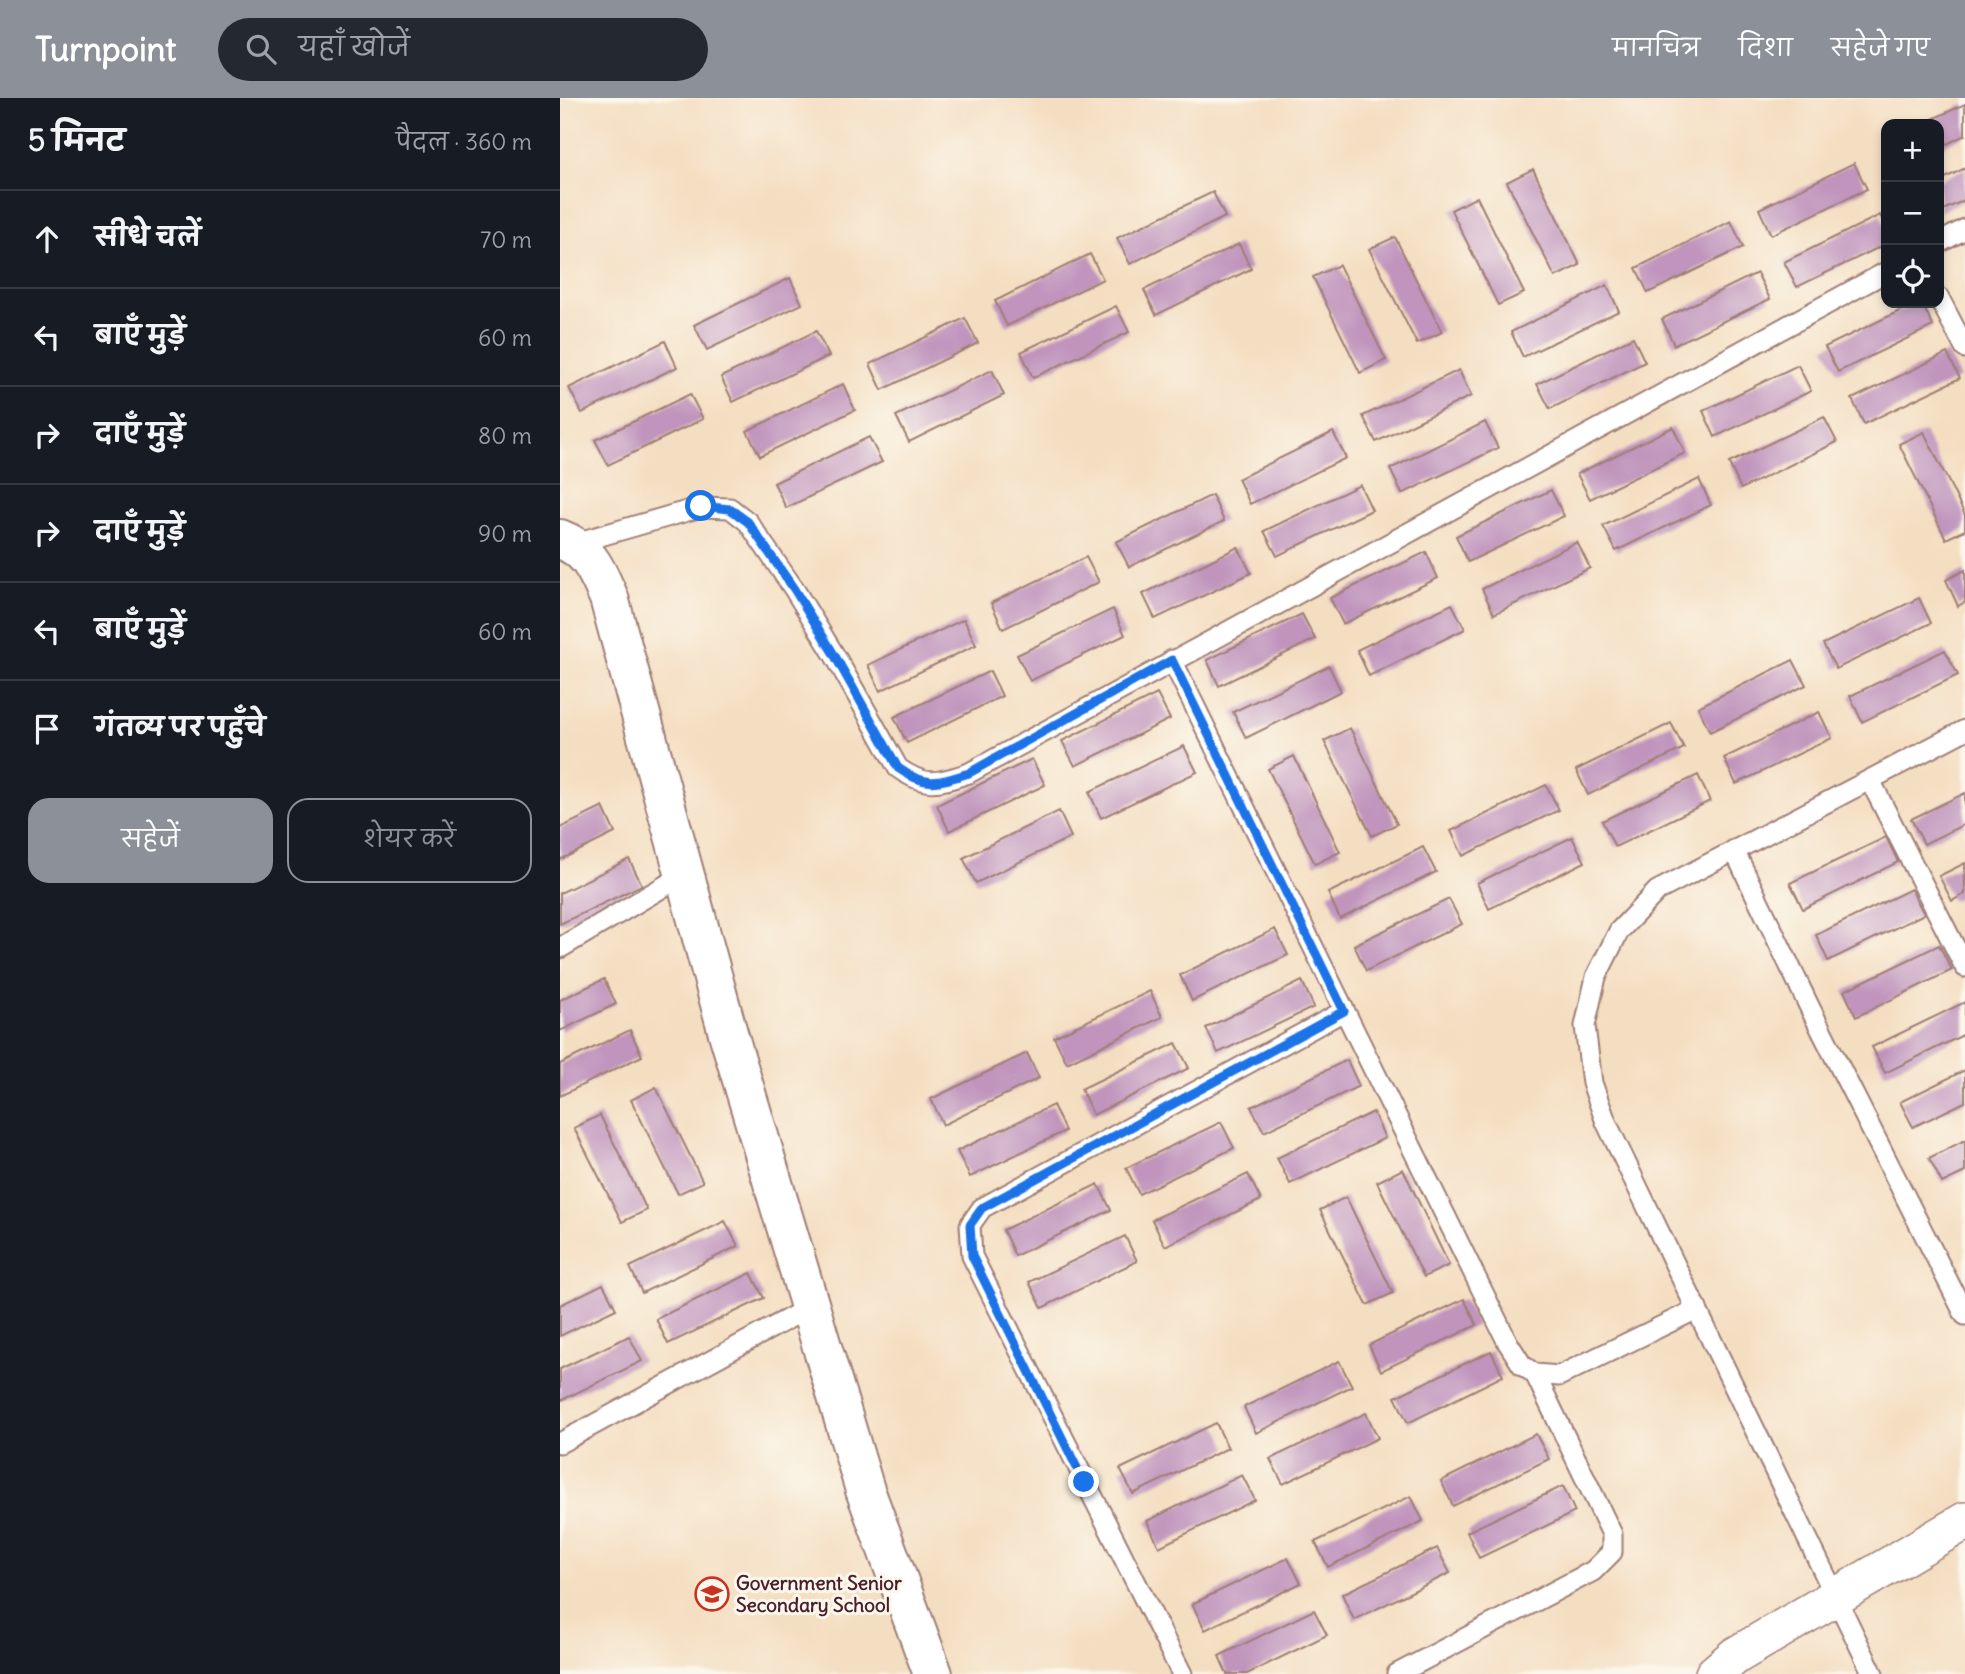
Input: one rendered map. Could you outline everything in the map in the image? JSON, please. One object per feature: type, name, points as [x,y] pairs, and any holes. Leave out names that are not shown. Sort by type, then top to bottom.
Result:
[{"type":"street","points":[[566,541],[594,565],[609,598],[728,1033],[865,1490],[933,1674]]},
{"type":"street","points":[[1714,1674],[1735,1656],[1965,1521]]},
{"type":"lane","points":[[1944,240],[1965,229]]},
{"type":"lane","points":[[566,541],[701,506],[730,509],[748,522],[794,589],[898,768],[915,780],[942,782],[969,773],[1881,275]]},
{"type":"lane","points":[[1944,308],[1965,348]]},
{"type":"lane","points":[[1172,660],[1521,1365],[1535,1374],[1559,1376],[1696,1309]]},
{"type":"lane","points":[[1873,1674],[1606,1122],[1592,1083],[1585,1026],[1596,977],[1619,931],[1657,891],[1965,730]]},
{"type":"lane","points":[[1870,779],[1965,967]]},
{"type":"lane","points":[[1734,850],[1810,1008],[1965,1315]]},
{"type":"lane","points":[[560,948],[685,874]]},
{"type":"lane","points":[[1182,1674],[972,1256],[970,1225],[982,1208],[1344,1011]]},
{"type":"lane","points":[[560,1443],[810,1307]]},
{"type":"lane","points":[[1397,1674],[1593,1571],[1612,1552],[1612,1534],[1608,1524],[1535,1374]]},
{"type":"building","points":[[1965,104],[1965,135],[1944,146],[1944,119],[1933,119]]},
{"type":"building","points":[[1854,163],[1867,189],[1771,235],[1759,209]]},
{"type":"building","points":[[1965,168],[1965,200],[1944,210],[1944,182],[1944,178]]},
{"type":"building","points":[[1533,169],[1580,265],[1555,277],[1507,182]]},
{"type":"building","points":[[1213,192],[1225,217],[1130,264],[1117,238]]},
{"type":"building","points":[[1477,197],[1524,293],[1498,305],[1451,210]]},
{"type":"building","points":[[1880,215],[1881,217],[1881,246],[1797,287],[1784,262]]},
{"type":"building","points":[[1731,221],[1743,247],[1648,293],[1636,268]]},
{"type":"building","points":[[1395,237],[1442,332],[1417,344],[1369,249]]},
{"type":"building","points":[[1239,244],[1251,269],[1156,315],[1144,290]]},
{"type":"building","points":[[1090,254],[1103,279],[1007,326],[995,301]]},
{"type":"building","points":[[1339,265],[1386,360],[1360,373],[1313,277]]},
{"type":"building","points":[[1757,273],[1770,299],[1674,345],[1662,319]]},
{"type":"building","points":[[790,278],[802,304],[707,350],[694,325]]},
{"type":"building","points":[[1607,285],[1619,311],[1523,357],[1511,332]]},
{"type":"building","points":[[1116,306],[1129,332],[1033,378],[1021,352]]},
{"type":"building","points":[[1906,308],[1924,308],[1933,326],[1838,372],[1825,347]]},
{"type":"building","points":[[965,318],[978,343],[882,390],[870,364]]},
{"type":"building","points":[[816,331],[829,356],[733,402],[721,377]]},
{"type":"building","points":[[1633,337],[1645,362],[1550,409],[1537,384]]},
{"type":"building","points":[[665,341],[677,367],[582,413],[569,388]]},
{"type":"building","points":[[1947,353],[1960,378],[1864,424],[1852,399]]},
{"type":"building","points":[[1798,365],[1811,391],[1715,437],[1703,411]]},
{"type":"building","points":[[992,370],[1004,395],[909,442],[896,416]]},
{"type":"building","points":[[1459,370],[1471,396],[1376,442],[1363,416]]},
{"type":"building","points":[[843,384],[855,410],[760,456],[747,431]]},
{"type":"building","points":[[690,394],[703,419],[608,465],[595,440]]},
{"type":"building","points":[[1824,417],[1837,442],[1741,489],[1729,463]]},
{"type":"building","points":[[1485,422],[1498,448],[1402,494],[1390,469]]},
{"type":"building","points":[[1673,427],[1685,453],[1590,499],[1577,474]]},
{"type":"building","points":[[1333,432],[1346,458],[1250,504],[1238,479]]},
{"type":"building","points":[[1924,432],[1965,515],[1965,530],[1946,539],[1899,444]]},
{"type":"building","points":[[869,437],[882,462],[786,508],[774,483]]},
{"type":"building","points":[[1699,479],[1711,505],[1616,551],[1603,526]]},
{"type":"building","points":[[1360,485],[1372,510],[1277,556],[1264,531]]},
{"type":"building","points":[[1551,490],[1564,516],[1468,562],[1456,536]]},
{"type":"building","points":[[1212,495],[1224,521],[1129,567],[1116,542]]},
{"type":"building","points":[[1577,542],[1590,568],[1494,614],[1482,589]]},
{"type":"building","points":[[1238,547],[1251,573],[1155,619],[1143,594]]},
{"type":"building","points":[[1426,552],[1438,578],[1343,624],[1330,598]]},
{"type":"building","points":[[1086,557],[1099,582],[1003,629],[991,603]]},
{"type":"building","points":[[1965,570],[1965,602],[1958,606],[1946,580]]},
{"type":"building","points":[[1919,598],[1931,623],[1836,669],[1823,644]]},
{"type":"building","points":[[1452,604],[1465,629],[1369,676],[1357,650]]},
{"type":"building","points":[[1113,609],[1125,635],[1030,681],[1017,655]]},
{"type":"building","points":[[1302,614],[1315,639],[1219,686],[1207,660]]},
{"type":"building","points":[[964,619],[976,645],[880,691],[868,665]]},
{"type":"building","points":[[1945,650],[1958,675],[1862,722],[1850,696]]},
{"type":"building","points":[[1793,660],[1806,685],[1710,732],[1698,707]]},
{"type":"building","points":[[1329,666],[1341,691],[1246,738],[1233,712]]},
{"type":"building","points":[[990,671],[1002,696],[907,743],[894,717]]},
{"type":"building","points":[[1157,694],[1170,719],[1075,766],[1062,741]]},
{"type":"building","points":[[1819,712],[1832,738],[1736,784],[1724,758]]},
{"type":"building","points":[[1671,723],[1684,748],[1588,795],[1576,770]]},
{"type":"building","points":[[1350,728],[1397,824],[1372,836],[1324,741]]},
{"type":"building","points":[[1184,746],[1197,772],[1101,818],[1089,792]]},
{"type":"building","points":[[1294,756],[1340,852],[1315,864],[1268,769]]},
{"type":"building","points":[[1032,759],[1045,785],[949,831],[937,805]]},
{"type":"building","points":[[1698,775],[1710,801],[1615,847],[1602,821]]},
{"type":"building","points":[[1546,785],[1559,810],[1463,856],[1451,831]]},
{"type":"building","points":[[1965,793],[1965,824],[1924,844],[1911,819]]},
{"type":"building","points":[[603,807],[615,833],[560,860],[560,828]]},
{"type":"building","points":[[1059,811],[1071,837],[976,883],[963,858]]},
{"type":"building","points":[[1572,837],[1585,862],[1489,909],[1477,883]]},
{"type":"building","points":[[1886,837],[1898,862],[1803,909],[1790,883]]},
{"type":"building","points":[[1423,847],[1436,872],[1340,919],[1328,893]]},
{"type":"building","points":[[629,859],[642,885],[560,924],[560,893]]},
{"type":"building","points":[[1965,863],[1965,894],[1952,901],[1939,876]]},
{"type":"building","points":[[1911,889],[1924,914],[1828,961],[1816,935]]},
{"type":"building","points":[[1449,899],[1462,924],[1366,971],[1354,945]]},
{"type":"building","points":[[1275,929],[1288,955],[1192,1001],[1180,975]]},
{"type":"building","points":[[1939,945],[1952,970],[1856,1017],[1844,991]]},
{"type":"building","points":[[604,979],[616,1004],[560,1031],[560,1000]]},
{"type":"building","points":[[1302,981],[1314,1007],[1218,1053],[1206,1028]]},
{"type":"building","points":[[1150,991],[1162,1017],[1067,1063],[1054,1037]]},
{"type":"building","points":[[1965,1002],[1965,1034],[1885,1073],[1872,1047]]},
{"type":"building","points":[[630,1030],[642,1056],[560,1096],[560,1064]]},
{"type":"building","points":[[1176,1043],[1189,1068],[1093,1115],[1081,1089]]},
{"type":"building","points":[[1027,1053],[1039,1078],[943,1125],[931,1099]]},
{"type":"building","points":[[1347,1060],[1359,1086],[1264,1132],[1251,1107]]},
{"type":"building","points":[[1965,1070],[1965,1102],[1913,1127],[1900,1102]]},
{"type":"building","points":[[656,1087],[703,1182],[678,1194],[631,1100]]},
{"type":"building","points":[[1053,1105],[1065,1131],[970,1177],[957,1151]]},
{"type":"building","points":[[1373,1112],[1385,1138],[1290,1184],[1277,1158]]},
{"type":"building","points":[[600,1115],[647,1210],[622,1222],[574,1128]]},
{"type":"building","points":[[1221,1122],[1234,1148],[1139,1194],[1126,1168]]},
{"type":"building","points":[[1965,1140],[1965,1172],[1942,1183],[1929,1158]]},
{"type":"building","points":[[1403,1169],[1449,1265],[1424,1277],[1377,1182]]},
{"type":"building","points":[[1248,1174],[1261,1200],[1165,1246],[1152,1220]]},
{"type":"building","points":[[1098,1184],[1111,1210],[1015,1256],[1003,1230]]},
{"type":"building","points":[[1346,1197],[1393,1293],[1367,1305],[1320,1210]]},
{"type":"building","points":[[725,1221],[738,1246],[642,1293],[630,1267]]},
{"type":"building","points":[[1125,1236],[1137,1261],[1042,1308],[1029,1282]]},
{"type":"building","points":[[751,1273],[764,1298],[668,1344],[656,1319]]},
{"type":"building","points":[[603,1284],[616,1309],[560,1336],[560,1305]]},
{"type":"building","points":[[1464,1299],[1477,1325],[1381,1371],[1369,1345]]},
{"type":"building","points":[[629,1336],[642,1361],[560,1401],[560,1369]]},
{"type":"building","points":[[1491,1351],[1503,1376],[1408,1423],[1395,1397]]},
{"type":"building","points":[[1339,1361],[1352,1386],[1256,1433],[1244,1407]]},
{"type":"building","points":[[1366,1413],[1378,1438],[1283,1484],[1270,1459]]},
{"type":"building","points":[[1216,1423],[1228,1448],[1133,1494],[1120,1469]]},
{"type":"building","points":[[1536,1434],[1549,1459],[1453,1506],[1441,1481]]},
{"type":"building","points":[[1242,1475],[1255,1500],[1159,1547],[1147,1521]]},
{"type":"building","points":[[1563,1486],[1575,1512],[1479,1558],[1467,1532]]},
{"type":"building","points":[[1411,1496],[1423,1521],[1328,1567],[1315,1542]]},
{"type":"building","points":[[1437,1548],[1450,1573],[1354,1620],[1342,1594]]},
{"type":"building","points":[[1288,1558],[1301,1583],[1205,1630],[1192,1604]]},
{"type":"building","points":[[1314,1610],[1327,1635],[1247,1674],[1227,1674],[1219,1656]]},
{"type":"place","name":"Government Senior Secondary School","points":[[712,1594]]},
{"type":"route","points":[[701,506],[730,509],[748,522],[835,656],[898,768],[915,780],[942,782],[969,773],[1172,660],[1344,1011],[982,1208],[970,1225],[972,1256],[1084,1482]]}]
